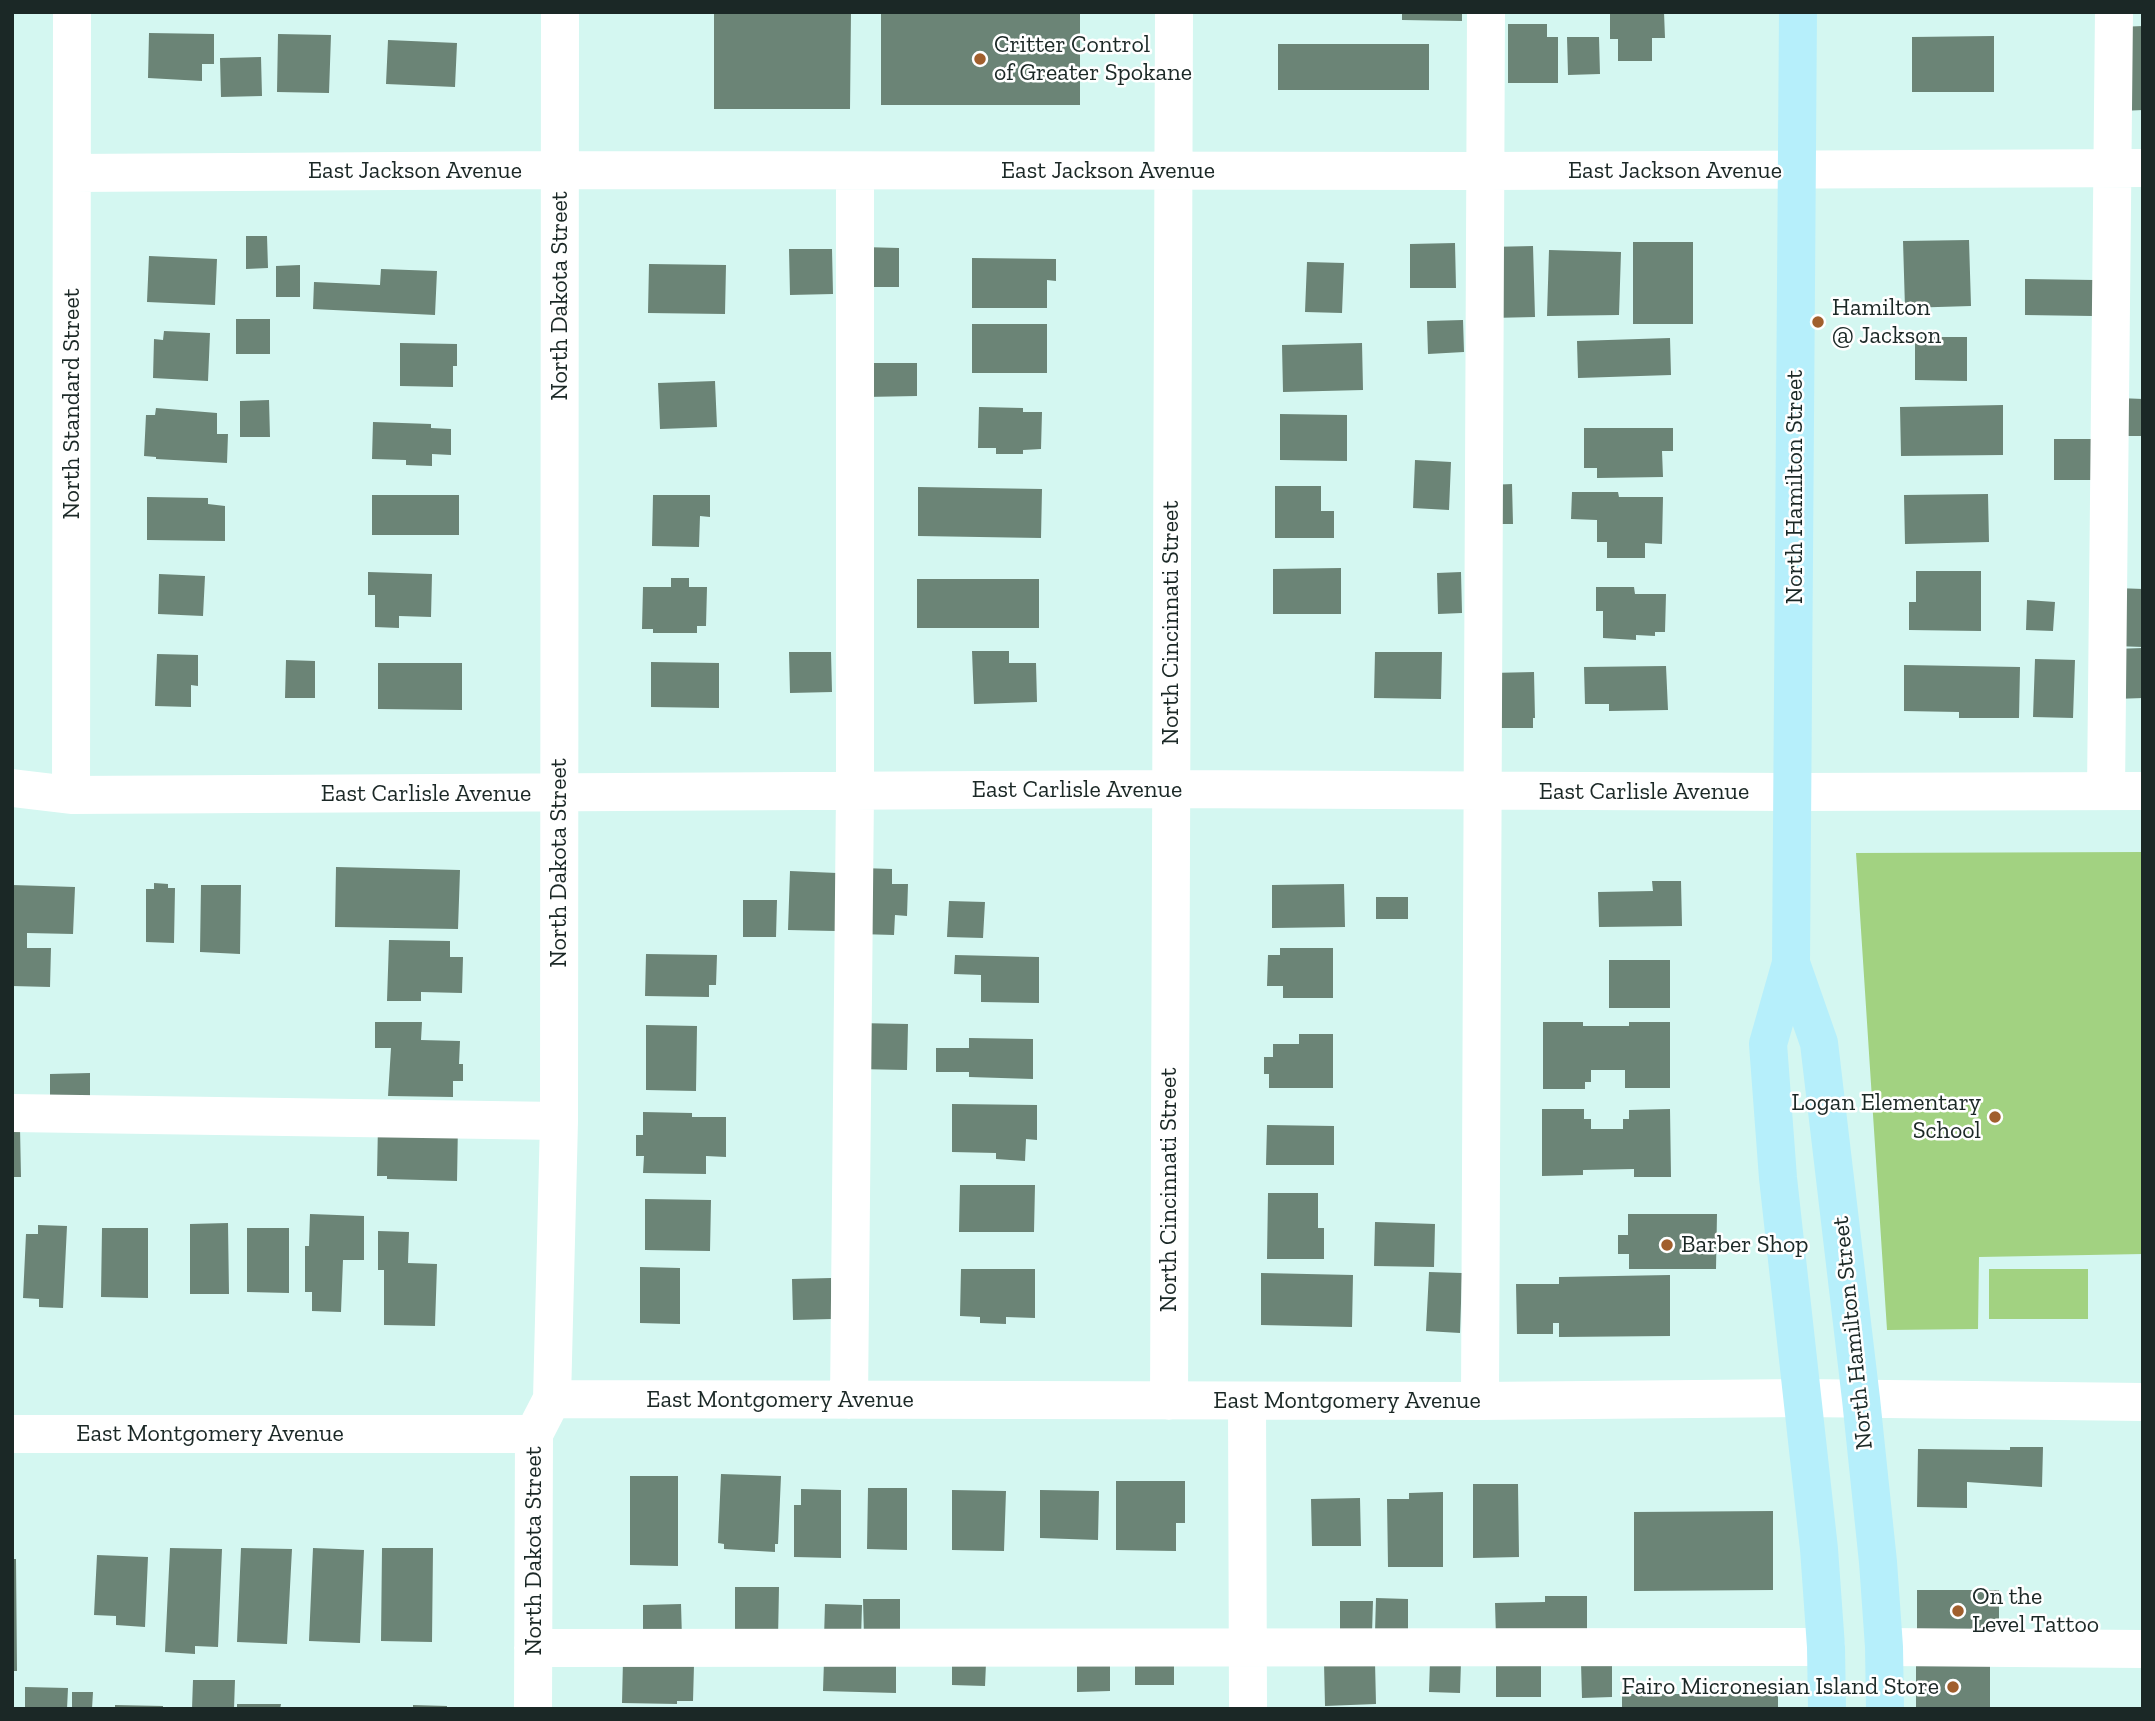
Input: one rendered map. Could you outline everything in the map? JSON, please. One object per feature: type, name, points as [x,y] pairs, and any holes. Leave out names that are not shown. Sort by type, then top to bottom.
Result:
[{"type":"main road","name":"North Hamilton Street","points":[[1798,12],[1791,963],[1768,1044],[1778,1178],[1803,1398],[1826,1647],[1827,1709]]},
{"type":"main road","name":"North Hamilton Street","points":[[1791,963],[1819,1043],[1861,1399],[1884,1647],[1885,1709]]},
{"type":"street","name":"North Standard Street","points":[[71,795],[72,12]]},
{"type":"street","name":"North Dakota Street","points":[[533,1709],[534,1434],[552,1399],[559,1121],[561,12]]},
{"type":"street","name":"North Cincinnati Street","points":[[1169,1401],[1174,12]]},
{"type":"street","points":[[1480,1401],[1486,12]]},
{"type":"street","points":[[2114,12],[2128,168],[2124,791]]},
{"type":"street","name":"East Jackson Avenue","points":[[73,173],[2128,168]]},
{"type":"street","points":[[849,1400],[855,792],[855,172]]},
{"type":"street","name":"East Carlisle Avenue","points":[[12,788],[71,795],[1171,789],[1482,792],[2124,791]]},
{"type":"street","points":[[12,1113],[559,1121]]},
{"type":"street","name":"East Montgomery Avenue","points":[[552,1399],[1480,1401],[1803,1398],[2143,1402]]},
{"type":"street","points":[[1247,1401],[1248,1709]]},
{"type":"street","name":"East Montgomery Avenue","points":[[12,1434],[534,1434]]},
{"type":"street","points":[[533,1648],[1826,1647]]},
{"type":"street","points":[[1884,1647],[2143,1649]]},
{"type":"green space","name":"Logan Elementary School","points":[[2143,852],[2143,1254],[1979,1257],[1978,1329],[1887,1330],[1856,853]]},
{"type":"green space","points":[[1989,1269],[2088,1269],[2088,1319],[1989,1319]]},
{"type":"building","points":[[714,12],[851,12],[850,109],[714,109]]},
{"type":"building","name":"Critter Control of Greater Spokane","points":[[881,12],[1080,12],[1080,105],[881,105]]},
{"type":"building","points":[[1402,12],[1462,12],[1462,21],[1402,20]]},
{"type":"building","points":[[1610,12],[1664,12],[1665,38],[1652,38],[1652,61],[1618,61],[1618,39],[1610,39]]},
{"type":"building","points":[[1508,24],[1547,24],[1547,37],[1558,37],[1558,83],[1508,83]]},
{"type":"building","points":[[2143,26],[2143,110],[2121,111],[2119,27]]},
{"type":"building","points":[[149,33],[214,34],[214,64],[202,64],[202,81],[148,78]]},
{"type":"building","points":[[278,34],[331,35],[329,93],[277,92]]},
{"type":"building","points":[[1994,36],[1994,92],[1912,92],[1912,37]]},
{"type":"building","points":[[1567,37],[1599,37],[1600,74],[1568,75]]},
{"type":"building","points":[[388,40],[457,43],[455,87],[386,84]]},
{"type":"building","points":[[1278,44],[1429,44],[1429,90],[1278,90]]},
{"type":"building","points":[[261,57],[262,96],[221,97],[220,58]]},
{"type":"building","points":[[246,236],[267,236],[268,268],[246,269]]},
{"type":"building","points":[[1969,240],[1971,306],[1905,308],[1903,241]]},
{"type":"building","points":[[1633,242],[1693,242],[1693,324],[1633,324]]},
{"type":"building","points":[[1455,243],[1456,288],[1410,288],[1410,244]]},
{"type":"building","points":[[1533,246],[1535,317],[1491,318],[1489,247]]},
{"type":"building","points":[[863,247],[899,248],[899,287],[863,287]]},
{"type":"building","points":[[789,249],[832,249],[833,294],[790,295]]},
{"type":"building","points":[[1549,250],[1621,252],[1619,315],[1547,316]]},
{"type":"building","points":[[149,256],[217,259],[215,305],[147,302]]},
{"type":"building","points":[[972,258],[1056,259],[1056,281],[1047,280],[1047,308],[972,308]]},
{"type":"building","points":[[1307,262],[1344,263],[1342,313],[1305,312]]},
{"type":"building","points":[[649,264],[726,265],[725,314],[648,313]]},
{"type":"building","points":[[300,265],[300,297],[276,297],[276,266]]},
{"type":"building","points":[[381,269],[437,271],[435,315],[313,309],[314,282],[380,285]]},
{"type":"building","points":[[2025,279],[2094,280],[2093,316],[2025,315]]},
{"type":"building","points":[[236,319],[270,319],[270,354],[236,354]]},
{"type":"building","points":[[1463,320],[1464,352],[1428,354],[1427,321]]},
{"type":"building","points":[[972,324],[1047,324],[1047,373],[972,373]]},
{"type":"building","points":[[164,331],[210,333],[208,381],[153,378],[154,339],[163,340]]},
{"type":"building","points":[[1915,337],[1967,337],[1967,381],[1915,380]]},
{"type":"building","points":[[1670,338],[1671,375],[1578,378],[1577,341]]},
{"type":"building","points":[[400,343],[457,344],[453,387],[400,386]]},
{"type":"building","points":[[1362,343],[1363,390],[1283,392],[1282,345]]},
{"type":"building","points":[[864,363],[917,363],[917,396],[865,397]]},
{"type":"building","points":[[715,381],[717,427],[660,429],[658,383]]},
{"type":"building","points":[[2119,398],[2143,399],[2142,436],[2118,436]]},
{"type":"building","points":[[269,400],[270,437],[240,437],[240,401]]},
{"type":"building","points":[[2003,405],[2003,455],[1901,456],[1900,407]]},
{"type":"building","points":[[979,407],[1023,408],[1023,412],[1042,412],[1041,449],[1023,450],[1023,454],[996,454],[996,448],[978,448]]},
{"type":"building","points":[[156,408],[217,413],[217,434],[228,434],[227,463],[144,456],[146,415],[155,415]]},
{"type":"building","points":[[1280,414],[1347,415],[1347,461],[1280,460]]},
{"type":"building","points":[[373,422],[431,424],[431,428],[451,429],[451,455],[432,454],[432,466],[406,465],[406,460],[372,459]]},
{"type":"building","points":[[1584,428],[1673,428],[1673,451],[1662,451],[1663,477],[1597,478],[1597,468],[1584,468]]},
{"type":"building","points":[[2054,439],[2092,439],[2093,480],[2054,480]]},
{"type":"building","points":[[1415,460],[1451,462],[1449,510],[1413,508]]},
{"type":"building","points":[[1512,484],[1513,524],[1490,524],[1489,485]]},
{"type":"building","points":[[1275,486],[1321,486],[1321,511],[1334,511],[1334,538],[1275,538]]},
{"type":"building","points":[[918,487],[1042,489],[1041,538],[918,536]]},
{"type":"building","points":[[1572,492],[1618,492],[1619,497],[1663,497],[1662,544],[1645,543],[1645,558],[1607,558],[1607,542],[1597,542],[1597,520],[1571,519]]},
{"type":"building","points":[[1988,494],[1989,542],[1905,544],[1904,495]]},
{"type":"building","points":[[372,495],[459,495],[459,535],[372,535]]},
{"type":"building","points":[[653,495],[710,495],[710,517],[700,516],[699,547],[652,546]]},
{"type":"building","points":[[147,497],[208,498],[208,504],[225,506],[225,541],[147,540]]},
{"type":"building","points":[[1341,568],[1341,614],[1273,614],[1273,569]]},
{"type":"building","points":[[1916,571],[1981,571],[1981,631],[1909,630],[1909,602],[1916,602]]},
{"type":"building","points":[[368,572],[432,574],[431,617],[399,616],[399,628],[375,627],[375,595],[368,595]]},
{"type":"building","points":[[1461,572],[1462,613],[1438,614],[1437,573]]},
{"type":"building","points":[[159,574],[205,576],[203,616],[158,614]]},
{"type":"building","points":[[671,578],[689,578],[689,587],[707,587],[706,626],[697,626],[697,633],[653,633],[653,629],[642,629],[643,587],[671,587]]},
{"type":"building","points":[[917,579],[1039,579],[1039,628],[917,628]]},
{"type":"building","points":[[1596,587],[1634,587],[1635,594],[1666,594],[1665,632],[1655,632],[1655,636],[1636,635],[1636,640],[1603,638],[1603,611],[1596,611]]},
{"type":"building","points":[[2116,588],[2143,589],[2143,647],[2115,646]]},
{"type":"building","points":[[2027,600],[2055,602],[2053,631],[2026,630]]},
{"type":"building","points":[[2143,648],[2143,698],[2115,699],[2114,649]]},
{"type":"building","points":[[972,651],[1009,651],[1009,663],[1036,663],[1037,702],[974,704]]},
{"type":"building","points":[[789,652],[831,652],[832,692],[790,693]]},
{"type":"building","points":[[1375,652],[1442,652],[1441,699],[1374,698]]},
{"type":"building","points":[[157,654],[198,655],[198,686],[191,685],[191,707],[155,706]]},
{"type":"building","points":[[2035,659],[2075,660],[2073,718],[2033,717]]},
{"type":"building","points":[[286,660],[315,661],[315,698],[285,698]]},
{"type":"building","points":[[651,662],[719,663],[719,708],[651,707]]},
{"type":"building","points":[[378,663],[462,663],[462,710],[378,709]]},
{"type":"building","points":[[1904,665],[2020,667],[2019,718],[1959,718],[1959,712],[1904,711]]},
{"type":"building","points":[[1666,666],[1668,710],[1609,711],[1609,704],[1585,704],[1584,667]]},
{"type":"building","points":[[1534,672],[1533,728],[1495,728],[1491,673]]},
{"type":"building","points":[[336,867],[460,870],[458,929],[335,927]]},
{"type":"building","points":[[862,868],[892,869],[892,884],[908,884],[907,916],[895,915],[894,935],[859,934]]},
{"type":"building","points":[[790,871],[837,873],[835,931],[788,930]]},
{"type":"building","points":[[1652,881],[1681,881],[1682,926],[1599,927],[1598,892],[1653,891]]},
{"type":"building","points":[[154,883],[168,884],[168,888],[175,888],[174,943],[146,942],[146,889],[154,889]]},
{"type":"building","points":[[1344,884],[1345,927],[1272,928],[1272,885]]},
{"type":"building","points":[[12,885],[75,887],[73,934],[27,933],[27,948],[51,948],[50,987],[12,986]]},
{"type":"building","points":[[201,885],[241,885],[240,954],[200,952]]},
{"type":"building","points":[[1376,897],[1408,897],[1408,919],[1376,919]]},
{"type":"building","points":[[743,900],[777,900],[776,937],[743,937]]},
{"type":"building","points":[[949,901],[985,902],[983,938],[947,937]]},
{"type":"building","points":[[389,940],[450,941],[450,957],[463,957],[462,993],[421,992],[421,1001],[387,1001]]},
{"type":"building","points":[[1280,948],[1333,948],[1333,998],[1283,998],[1283,986],[1267,986],[1268,955],[1280,955]]},
{"type":"building","points":[[646,954],[717,955],[716,985],[709,985],[709,997],[645,996]]},
{"type":"building","points":[[955,955],[1039,957],[1039,1003],[981,1002],[981,975],[954,974]]},
{"type":"building","points":[[1609,960],[1670,960],[1670,1008],[1609,1008]]},
{"type":"building","points":[[375,1022],[422,1022],[421,1040],[460,1041],[459,1064],[463,1064],[463,1081],[453,1081],[453,1097],[388,1096],[391,1048],[375,1048]]},
{"type":"building","points":[[1543,1022],[1583,1022],[1583,1026],[1629,1026],[1629,1022],[1670,1022],[1670,1088],[1625,1088],[1625,1070],[1591,1070],[1591,1082],[1585,1082],[1585,1089],[1543,1089]]},
{"type":"building","points":[[857,1023],[908,1024],[907,1070],[856,1069]]},
{"type":"building","points":[[646,1025],[697,1026],[696,1091],[646,1090]]},
{"type":"building","points":[[1299,1034],[1333,1034],[1333,1088],[1269,1088],[1269,1074],[1264,1074],[1264,1057],[1273,1057],[1273,1044],[1299,1044]]},
{"type":"building","points":[[969,1038],[1033,1039],[1033,1079],[969,1077],[969,1072],[936,1072],[936,1048],[969,1048]]},
{"type":"building","points":[[90,1073],[90,1103],[50,1103],[50,1074]]},
{"type":"building","points":[[952,1104],[1037,1105],[1037,1140],[1026,1139],[1025,1161],[996,1159],[996,1153],[952,1152]]},
{"type":"building","points":[[1542,1109],[1584,1109],[1584,1119],[1591,1119],[1591,1129],[1623,1129],[1623,1119],[1629,1119],[1629,1110],[1670,1109],[1671,1177],[1634,1177],[1634,1169],[1583,1170],[1583,1175],[1542,1176]]},
{"type":"building","points":[[643,1112],[726,1117],[726,1157],[706,1156],[706,1174],[643,1173],[644,1156],[636,1156],[636,1135],[643,1135]]},
{"type":"building","points":[[458,1123],[457,1181],[387,1179],[387,1176],[377,1176],[378,1124]]},
{"type":"building","points":[[1267,1125],[1334,1126],[1334,1165],[1266,1165]]},
{"type":"building","points":[[12,1128],[20,1128],[21,1177],[12,1177]]},
{"type":"building","points":[[960,1185],[1035,1185],[1034,1232],[959,1232]]},
{"type":"building","points":[[1268,1193],[1318,1193],[1318,1228],[1324,1228],[1324,1259],[1267,1259]]},
{"type":"building","points":[[645,1199],[711,1200],[710,1251],[645,1250]]},
{"type":"building","points":[[310,1214],[364,1216],[364,1260],[343,1260],[341,1312],[312,1311],[312,1292],[305,1292],[305,1246],[309,1246]]},
{"type":"building","name":"Barber Shop","points":[[1628,1214],[1717,1214],[1716,1269],[1629,1269],[1629,1254],[1618,1254],[1618,1235],[1628,1235]]},
{"type":"building","points":[[1375,1222],[1435,1224],[1434,1267],[1374,1266]]},
{"type":"building","points":[[228,1223],[229,1294],[190,1294],[190,1224]]},
{"type":"building","points":[[38,1225],[67,1226],[63,1308],[39,1307],[39,1299],[23,1298],[26,1234],[38,1234]]},
{"type":"building","points":[[102,1228],[148,1228],[148,1298],[101,1297]]},
{"type":"building","points":[[247,1228],[289,1228],[289,1293],[247,1292]]},
{"type":"building","points":[[378,1231],[409,1232],[408,1263],[437,1264],[435,1326],[384,1325],[384,1270],[378,1270]]},
{"type":"building","points":[[640,1267],[680,1268],[680,1324],[640,1323]]},
{"type":"building","points":[[961,1269],[1035,1269],[1035,1318],[1006,1317],[1006,1324],[980,1323],[980,1317],[960,1316]]},
{"type":"building","points":[[1429,1272],[1462,1273],[1460,1333],[1426,1331]]},
{"type":"building","points":[[1261,1273],[1353,1275],[1352,1327],[1261,1325]]},
{"type":"building","points":[[1670,1275],[1670,1336],[1559,1337],[1559,1323],[1553,1323],[1553,1334],[1517,1334],[1516,1284],[1559,1284],[1559,1277]]},
{"type":"building","points":[[831,1278],[832,1319],[793,1320],[792,1279]]},
{"type":"building","points":[[2010,1447],[2043,1447],[2042,1487],[1967,1482],[1967,1508],[1917,1507],[1918,1449],[2010,1450]]},
{"type":"building","points":[[721,1474],[781,1476],[778,1544],[775,1544],[775,1552],[724,1549],[724,1544],[718,1543]]},
{"type":"building","points":[[630,1476],[678,1476],[678,1566],[630,1565]]},
{"type":"building","points":[[1116,1481],[1185,1481],[1185,1523],[1176,1523],[1176,1551],[1116,1550]]},
{"type":"building","points":[[1473,1484],[1518,1484],[1519,1557],[1473,1558]]},
{"type":"building","points":[[868,1488],[907,1488],[907,1550],[867,1549]]},
{"type":"building","points":[[801,1489],[841,1490],[841,1558],[794,1557],[794,1505],[801,1505]]},
{"type":"building","points":[[952,1490],[1006,1491],[1004,1551],[952,1550]]},
{"type":"building","points":[[1040,1490],[1099,1491],[1098,1540],[1040,1538]]},
{"type":"building","points":[[1443,1492],[1443,1567],[1388,1567],[1387,1499],[1409,1499],[1409,1493]]},
{"type":"building","points":[[1360,1498],[1361,1546],[1312,1546],[1311,1499]]},
{"type":"building","points":[[1773,1511],[1773,1590],[1634,1591],[1634,1512]]},
{"type":"building","points":[[170,1548],[222,1549],[218,1647],[195,1646],[195,1654],[165,1652]]},
{"type":"building","points":[[241,1548],[292,1549],[287,1644],[237,1642]]},
{"type":"building","points":[[313,1548],[364,1550],[360,1643],[309,1641]]},
{"type":"building","points":[[382,1548],[433,1548],[432,1642],[381,1641]]},
{"type":"building","points":[[97,1555],[148,1557],[145,1627],[116,1625],[116,1616],[94,1615]]},
{"type":"building","points":[[12,1559],[16,1559],[17,1671],[12,1671]]},
{"type":"building","points":[[735,1587],[779,1587],[778,1639],[735,1638]]},
{"type":"building","name":"On the Level Tattoo","points":[[1917,1590],[1999,1590],[1999,1631],[1917,1631]]},
{"type":"building","points":[[1545,1596],[1587,1596],[1587,1636],[1496,1637],[1495,1603],[1545,1602]]},
{"type":"building","points":[[1376,1598],[1408,1599],[1408,1632],[1375,1632]]},
{"type":"building","points":[[863,1599],[900,1599],[900,1637],[864,1637]]},
{"type":"building","points":[[1340,1601],[1373,1601],[1372,1633],[1340,1633]]},
{"type":"building","points":[[681,1604],[682,1639],[643,1639],[643,1605]]},
{"type":"building","points":[[825,1604],[862,1605],[861,1639],[824,1638]]},
{"type":"building","points":[[623,1660],[694,1665],[693,1701],[677,1701],[677,1704],[622,1703]]},
{"type":"building","points":[[824,1661],[896,1662],[896,1693],[823,1691]]},
{"type":"building","points":[[1135,1661],[1174,1662],[1174,1685],[1135,1685]]},
{"type":"building","points":[[1430,1661],[1461,1662],[1460,1693],[1429,1692]]},
{"type":"building","points":[[1541,1661],[1541,1697],[1496,1697],[1496,1662]]},
{"type":"building","points":[[952,1662],[986,1663],[985,1686],[952,1685]]},
{"type":"building","points":[[1110,1662],[1110,1691],[1077,1692],[1077,1663]]},
{"type":"building","points":[[1375,1662],[1376,1704],[1325,1706],[1324,1663]]},
{"type":"building","points":[[1612,1662],[1612,1697],[1582,1698],[1581,1663]]},
{"type":"building","name":"Fairo Micronesian Island Store","points":[[1916,1665],[1990,1665],[1990,1709],[1916,1709]]},
{"type":"building","points":[[193,1680],[235,1680],[234,1709],[192,1709]]},
{"type":"building","points":[[25,1687],[68,1688],[67,1709],[25,1709]]},
{"type":"building","points":[[72,1692],[93,1692],[92,1709],[72,1709]]},
{"type":"building","points":[[1622,1694],[1778,1694],[1778,1709],[1622,1709]]},
{"type":"building","points":[[237,1704],[281,1704],[280,1709],[237,1709]]},
{"type":"building","points":[[115,1705],[163,1706],[163,1709],[115,1709]]},
{"type":"building","points":[[413,1705],[447,1706],[447,1709],[413,1709]]},
{"type":"place","name":"Critter Control of Greater Spokane","points":[[980,59]]},
{"type":"place","name":"Hamilton @ Jackson","points":[[1818,322]]},
{"type":"place","name":"Logan Elementary School","points":[[1995,1117]]},
{"type":"place","name":"Barber Shop","points":[[1667,1245]]},
{"type":"place","name":"On the Level Tattoo","points":[[1958,1611]]},
{"type":"place","name":"Fairo Micronesian Island Store","points":[[1953,1687]]}]
